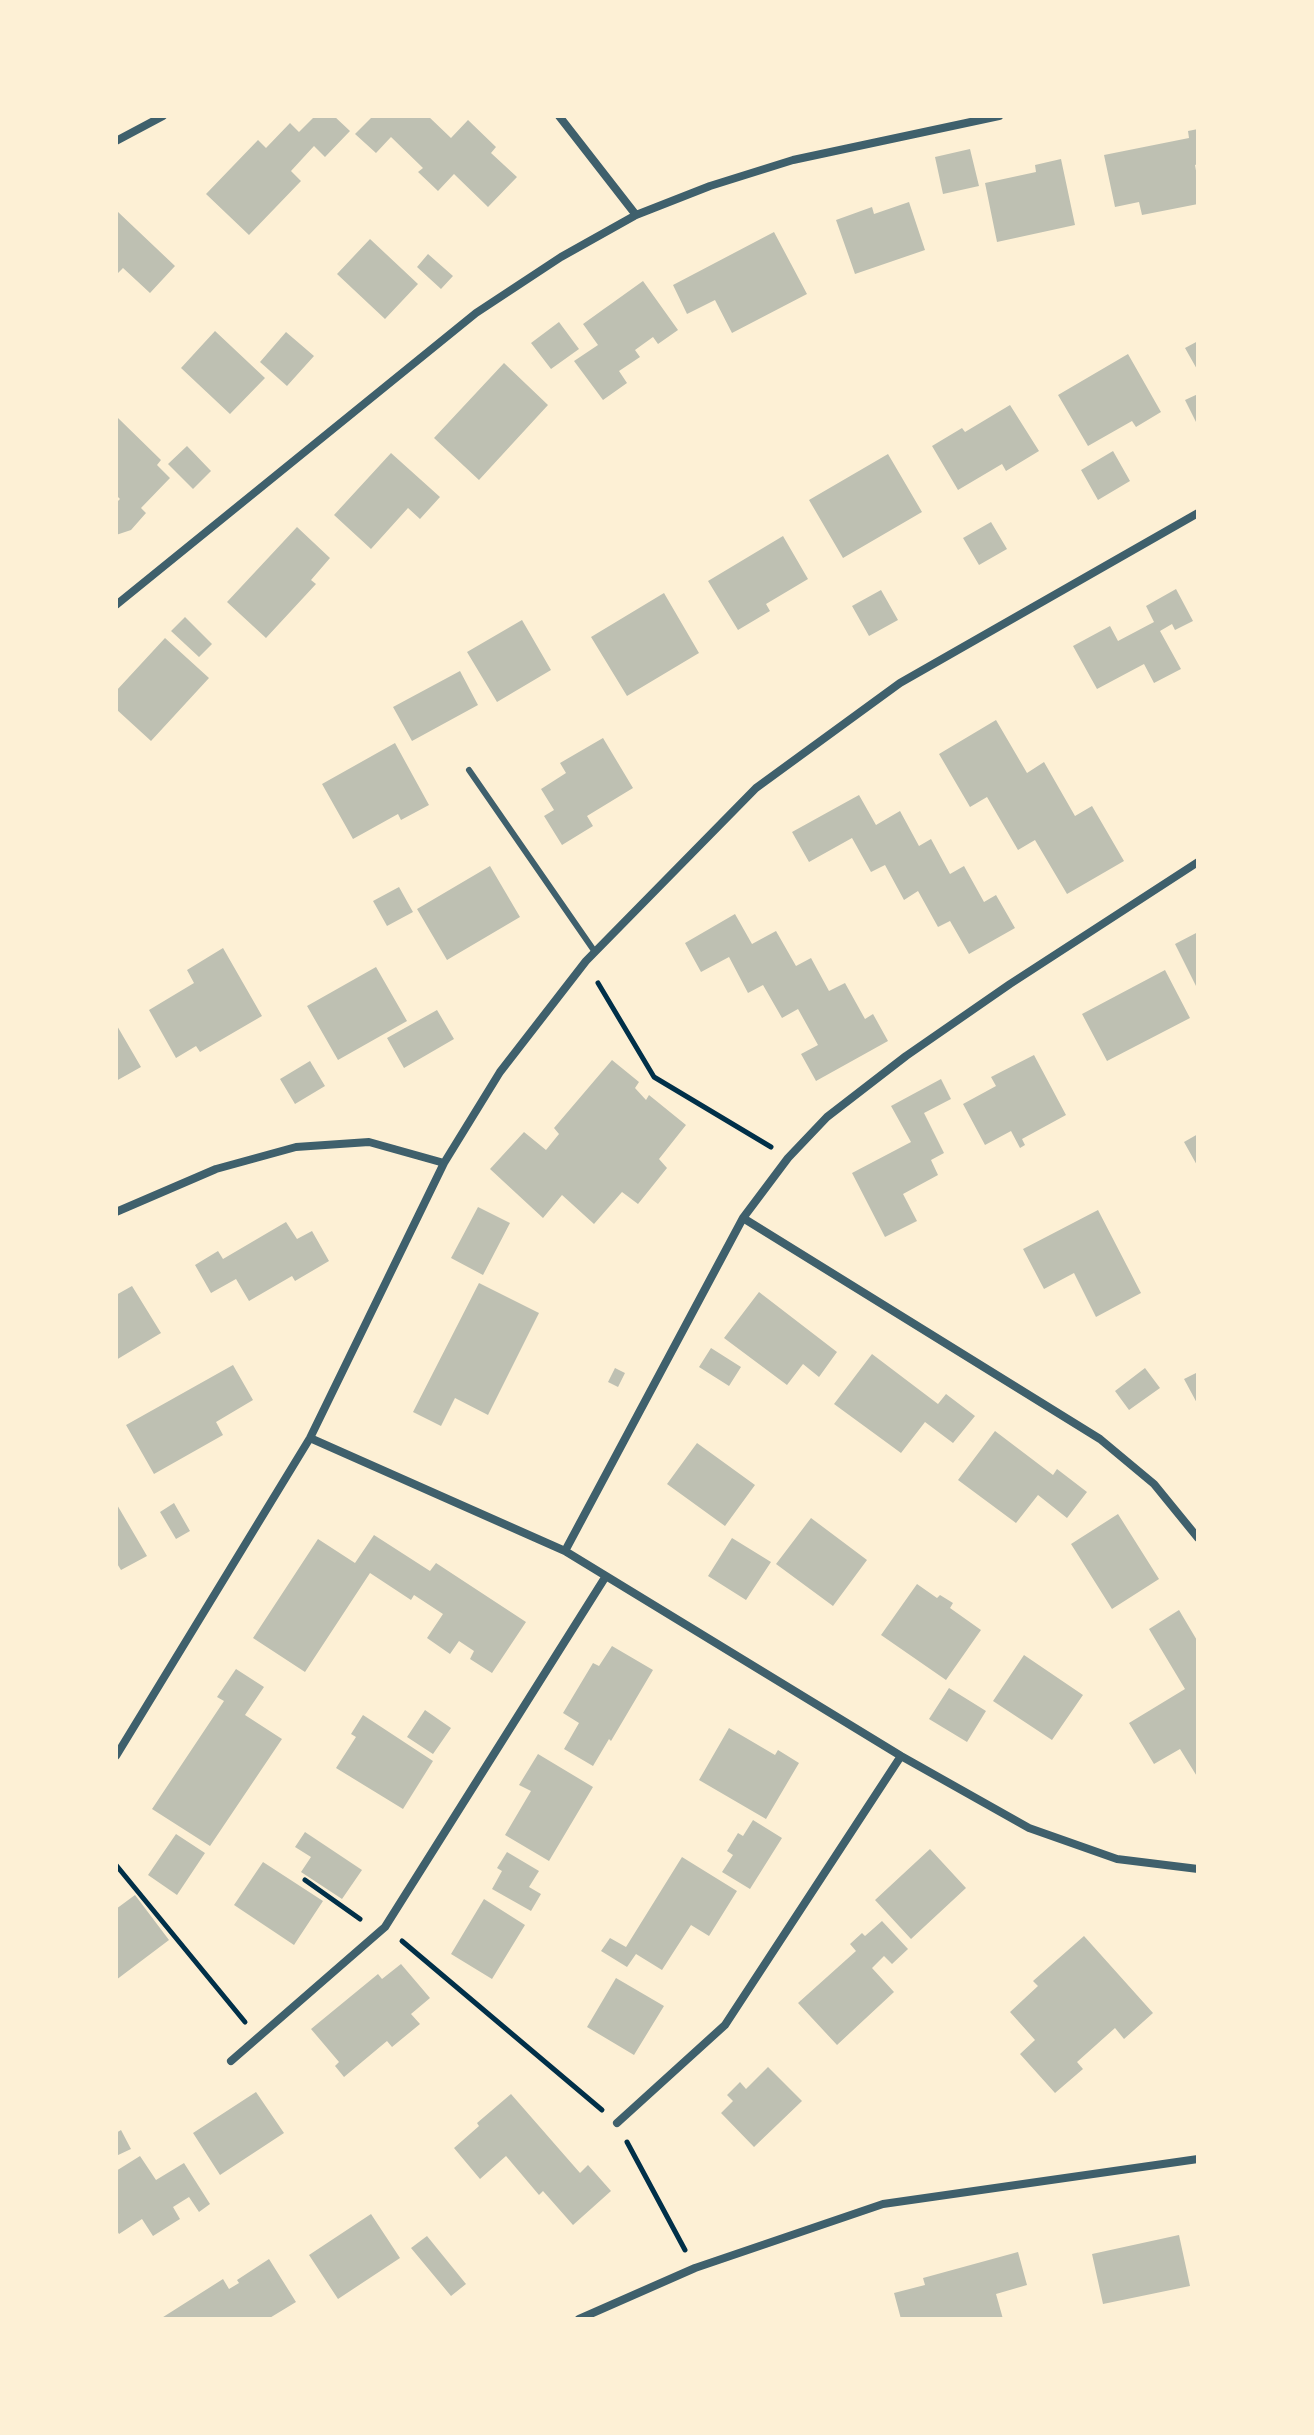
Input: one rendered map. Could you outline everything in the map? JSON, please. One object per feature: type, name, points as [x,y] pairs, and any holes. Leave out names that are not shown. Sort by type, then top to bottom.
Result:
[{"type":"street","points":[[116,141],[163,116]]},
{"type":"street","points":[[559,116],[636,215]]},
{"type":"street","points":[[116,605],[476,313],[561,257],[636,215],[710,186],[793,160],[999,116]]},
{"type":"street","points":[[116,1756],[310,1438],[444,1163],[500,1072],[586,961],[756,788],[900,683],[1198,513]]},
{"type":"street","points":[[565,1551],[743,1218],[788,1158],[827,1117],[906,1056],[1010,984],[1198,862]]},
{"type":"street","points":[[116,1212],[216,1169],[296,1147],[369,1142],[444,1163]]},
{"type":"street","points":[[743,1218],[1100,1439],[1154,1484],[1198,1538]]},
{"type":"street","points":[[310,1438],[565,1551],[901,1756],[1029,1828],[1117,1859],[1198,1869]]},
{"type":"street","points":[[231,2061],[382,1930],[606,1576]]},
{"type":"street","points":[[617,2123],[725,2025],[901,1756]]},
{"type":"street","points":[[579,2319],[695,2268],[883,2204],[1198,2159]]},
{"type":"lane","points":[[469,770],[595,952]]},
{"type":"path","points":[[586,961],[654,1077],[788,1158]]},
{"type":"path","points":[[116,1865],[258,2038]]},
{"type":"path","points":[[305,1880],[382,1930],[617,2123],[695,2268]]},
{"type":"building","points":[[315,116],[334,116],[350,131],[325,157],[314,146],[291,171],[301,181],[249,235],[206,194],[258,140],[266,148],[290,123],[299,132]]},
{"type":"building","points":[[373,116],[428,116],[451,138],[468,120],[496,147],[491,153],[517,177],[488,207],[454,174],[438,191],[418,172],[423,168],[391,137],[376,153],[355,134]]},
{"type":"building","points":[[1198,129],[1198,164],[1195,165],[1198,204],[1142,215],[1139,202],[1115,207],[1104,155],[1189,138],[1188,131]]},
{"type":"building","points":[[970,149],[979,186],[943,194],[935,157]]},
{"type":"building","points":[[1061,159],[1075,225],[997,242],[985,183],[1036,172],[1035,165]]},
{"type":"building","points":[[909,202],[925,250],[855,274],[836,220],[872,207],[874,214]]},
{"type":"building","points":[[117,211],[175,266],[150,293],[123,268],[116,275]]},
{"type":"building","points":[[774,232],[807,294],[732,333],[715,300],[687,314],[673,285]]},
{"type":"building","points":[[370,239],[418,284],[385,319],[337,274]]},
{"type":"building","points":[[428,254],[453,276],[441,289],[417,267]]},
{"type":"building","points":[[643,281],[678,330],[658,344],[653,337],[635,350],[640,357],[619,371],[627,383],[603,400],[574,361],[598,345],[583,324]]},
{"type":"building","points":[[559,322],[579,349],[551,369],[531,343]]},
{"type":"building","points":[[215,331],[265,378],[230,414],[181,368]]},
{"type":"building","points":[[286,332],[314,356],[287,386],[260,362]]},
{"type":"building","points":[[1198,341],[1198,371],[1185,348]]},
{"type":"building","points":[[1128,354],[1161,412],[1136,427],[1132,421],[1088,446],[1058,395]]},
{"type":"building","points":[[504,363],[548,405],[479,480],[434,438]]},
{"type":"building","points":[[1198,394],[1198,426],[1185,400]]},
{"type":"building","points":[[1010,405],[1039,451],[1006,471],[1002,464],[958,490],[932,446],[962,428],[965,432]]},
{"type":"building","points":[[118,418],[161,460],[157,465],[170,478],[141,508],[146,513],[131,530],[116,535],[116,503],[120,499],[116,495]]},
{"type":"building","points":[[187,446],[211,471],[193,489],[168,464]]},
{"type":"building","points":[[1113,451],[1130,481],[1098,500],[1081,470]]},
{"type":"building","points":[[391,453],[440,497],[420,519],[408,508],[371,549],[334,515]]},
{"type":"building","points":[[888,454],[922,512],[843,558],[809,500]]},
{"type":"building","points":[[991,522],[1007,549],[979,565],[963,538]]},
{"type":"building","points":[[297,527],[330,558],[311,580],[316,584],[266,638],[227,602]]},
{"type":"building","points":[[783,536],[808,579],[766,604],[770,611],[738,630],[708,581]]},
{"type":"building","points":[[1176,589],[1193,621],[1175,630],[1172,624],[1160,631],[1181,669],[1154,683],[1144,664],[1097,689],[1073,646],[1110,626],[1118,641],[1154,622],[1146,606]]},
{"type":"building","points":[[881,590],[898,620],[869,636],[852,606]]},
{"type":"building","points":[[664,593],[699,653],[627,696],[591,637]]},
{"type":"building","points":[[185,617],[212,644],[199,657],[171,631]]},
{"type":"building","points":[[522,620],[551,670],[497,702],[467,652]]},
{"type":"building","points":[[165,638],[209,678],[151,741],[116,709],[116,691]]},
{"type":"building","points":[[460,671],[478,705],[412,741],[393,707]]},
{"type":"building","points":[[996,720],[1027,773],[1044,762],[1075,816],[1092,806],[1124,861],[1067,894],[1035,840],[1018,850],[987,797],[970,807],[939,754]]},
{"type":"building","points":[[603,738],[633,788],[587,816],[593,826],[562,845],[544,816],[554,810],[541,789],[566,773],[560,763]]},
{"type":"building","points":[[395,743],[429,805],[401,820],[398,814],[353,839],[322,784]]},
{"type":"building","points":[[859,795],[876,825],[900,811],[919,846],[931,839],[950,874],[964,866],[984,902],[996,895],[1015,928],[969,954],[950,921],[938,927],[918,891],[904,900],[885,865],[871,872],[852,838],[809,862],[792,832]]},
{"type":"building","points":[[490,866],[520,917],[447,960],[417,909]]},
{"type":"building","points":[[399,887],[413,912],[387,926],[373,901]]},
{"type":"building","points":[[735,914],[752,944],[776,931],[796,966],[811,958],[829,991],[845,983],[865,1019],[873,1014],[888,1041],[816,1081],[801,1054],[818,1045],[798,1009],[782,1018],[763,985],[748,993],[729,957],[701,972],[685,943]]},
{"type":"building","points":[[1198,932],[1198,990],[1175,944]]},
{"type":"building","points":[[223,948],[262,1016],[200,1052],[196,1046],[176,1058],[149,1010],[194,983],[187,970]]},
{"type":"building","points":[[376,967],[407,1021],[338,1060],[307,1006]]},
{"type":"building","points":[[1165,970],[1190,1018],[1107,1061],[1082,1014]]},
{"type":"building","points":[[437,1010],[454,1039],[404,1068],[387,1038]]},
{"type":"building","points":[[116,1024],[141,1067],[116,1081]]},
{"type":"building","points":[[1034,1055],[1066,1115],[1022,1139],[1025,1145],[1020,1148],[1011,1131],[985,1145],[963,1104],[996,1086],[991,1077]]},
{"type":"building","points":[[612,1060],[639,1082],[635,1088],[646,1100],[649,1095],[686,1125],[659,1159],[667,1168],[638,1204],[622,1192],[594,1224],[562,1195],[543,1218],[490,1169],[524,1132],[546,1150],[559,1134],[554,1128]]},
{"type":"building","points":[[310,1061],[325,1086],[295,1104],[280,1079]]},
{"type":"building","points":[[941,1079],[951,1099],[924,1113],[944,1153],[931,1160],[938,1175],[903,1194],[917,1221],[885,1237],[852,1173],[911,1142],[891,1106]]},
{"type":"building","points":[[1198,1134],[1198,1167],[1184,1142]]},
{"type":"building","points":[[478,1207],[510,1223],[483,1275],[451,1258]]},
{"type":"building","points":[[1098,1210],[1141,1293],[1096,1317],[1074,1273],[1044,1289],[1023,1249]]},
{"type":"building","points":[[286,1222],[297,1239],[312,1231],[329,1261],[295,1281],[292,1276],[249,1301],[236,1279],[211,1293],[195,1265],[218,1251],[223,1259]]},
{"type":"building","points":[[479,1283],[539,1313],[488,1415],[455,1398],[441,1426],[413,1412]]},
{"type":"building","points":[[132,1286],[161,1333],[116,1360],[116,1295]]},
{"type":"building","points":[[759,1292],[837,1352],[819,1377],[803,1364],[787,1385],[724,1338]]},
{"type":"building","points":[[711,1348],[741,1367],[729,1386],[699,1367]]},
{"type":"building","points":[[872,1354],[938,1404],[946,1394],[975,1416],[953,1443],[925,1422],[901,1453],[834,1404]]},
{"type":"building","points":[[233,1365],[253,1400],[216,1422],[223,1435],[154,1474],[126,1425]]},
{"type":"building","points":[[615,1368],[625,1373],[618,1387],[608,1382]]},
{"type":"building","points":[[1145,1368],[1160,1388],[1129,1410],[1115,1391]]},
{"type":"building","points":[[1198,1372],[1198,1405],[1184,1379]]},
{"type":"building","points":[[995,1431],[1053,1475],[1057,1469],[1087,1492],[1067,1518],[1038,1495],[1016,1523],[958,1480]]},
{"type":"building","points":[[697,1443],[755,1485],[725,1526],[667,1484]]},
{"type":"building","points":[[116,1503],[147,1556],[121,1570],[116,1562]]},
{"type":"building","points":[[174,1503],[190,1531],[176,1539],[160,1512]]},
{"type":"building","points":[[1118,1514],[1159,1579],[1112,1609],[1071,1544]]},
{"type":"building","points":[[811,1518],[867,1560],[833,1606],[776,1564]]},
{"type":"building","points":[[374,1535],[430,1571],[436,1563],[526,1622],[492,1673],[470,1659],[474,1651],[459,1641],[450,1654],[427,1638],[443,1614],[414,1595],[411,1600],[370,1573],[305,1672],[253,1638],[318,1539],[355,1563]]},
{"type":"building","points":[[732,1538],[771,1562],[746,1600],[708,1576]]},
{"type":"building","points":[[917,1584],[937,1598],[940,1595],[953,1603],[950,1608],[981,1630],[946,1680],[881,1635]]},
{"type":"building","points":[[1179,1610],[1198,1642],[1198,1778],[1180,1749],[1154,1764],[1129,1723],[1185,1689],[1149,1629]]},
{"type":"building","points":[[612,1646],[653,1670],[593,1766],[564,1749],[579,1723],[563,1713],[593,1663],[599,1666]]},
{"type":"building","points":[[1024,1655],[1083,1695],[1052,1740],[993,1701]]},
{"type":"building","points":[[236,1669],[264,1687],[245,1715],[282,1739],[210,1846],[152,1809],[224,1701],[217,1697]]},
{"type":"building","points":[[949,1688],[986,1711],[967,1742],[929,1719]]},
{"type":"building","points":[[425,1710],[451,1728],[433,1754],[407,1737]]},
{"type":"building","points":[[363,1715],[433,1761],[403,1809],[336,1768],[356,1737],[351,1734]]},
{"type":"building","points":[[729,1728],[775,1755],[778,1750],[799,1763],[766,1819],[699,1780]]},
{"type":"building","points":[[538,1754],[593,1787],[549,1861],[505,1835],[531,1791],[519,1785]]},
{"type":"building","points":[[753,1820],[782,1838],[750,1889],[722,1872],[733,1855],[727,1851],[738,1833],[743,1836]]},
{"type":"building","points":[[305,1832],[362,1870],[342,1899],[301,1872],[311,1857],[295,1847]]},
{"type":"building","points":[[176,1834],[205,1853],[177,1895],[148,1875]]},
{"type":"building","points":[[930,1849],[966,1888],[911,1939],[875,1900]]},
{"type":"building","points":[[507,1852],[539,1871],[529,1887],[541,1894],[531,1911],[492,1889],[502,1871],[497,1868]]},
{"type":"building","points":[[682,1857],[737,1891],[709,1936],[691,1925],[662,1970],[636,1954],[627,1967],[601,1951],[610,1938],[626,1947]]},
{"type":"building","points":[[263,1862],[323,1901],[294,1945],[234,1905]]},
{"type":"building","points":[[135,1895],[169,1940],[116,1980],[116,1909]]},
{"type":"building","points":[[484,1899],[525,1925],[492,1979],[451,1954]]},
{"type":"building","points":[[882,1921],[908,1949],[892,1964],[884,1956],[872,1968],[894,1992],[837,2045],[798,2003],[856,1951],[850,1944]]},
{"type":"building","points":[[1084,1936],[1153,2013],[1124,2039],[1115,2028],[1077,2062],[1083,2069],[1055,2093],[1020,2054],[1035,2040],[1010,2012],[1038,1986],[1033,1981]]},
{"type":"building","points":[[401,1964],[430,1998],[411,2014],[420,2024],[392,2047],[387,2041],[344,2077],[335,2066],[339,2062],[311,2029],[378,1974],[382,1979]]},
{"type":"building","points":[[616,1978],[664,2006],[634,2055],[587,2027]]},
{"type":"building","points":[[768,2067],[802,2101],[754,2147],[721,2113],[733,2101],[727,2095],[740,2082],[746,2089]]},
{"type":"building","points":[[256,2092],[284,2133],[220,2175],[193,2133]]},
{"type":"building","points":[[511,2094],[580,2173],[588,2165],[611,2191],[573,2225],[543,2191],[539,2195],[506,2156],[480,2179],[454,2148]]},
{"type":"building","points":[[121,2130],[131,2149],[116,2156],[116,2133]]},
{"type":"building","points":[[140,2156],[156,2180],[184,2163],[210,2204],[199,2212],[189,2197],[173,2207],[180,2219],[153,2236],[142,2219],[119,2234],[116,2229],[116,2171]]},
{"type":"building","points":[[371,2214],[400,2258],[338,2299],[309,2255]]},
{"type":"building","points":[[1179,2235],[1190,2286],[1103,2304],[1092,2254]]},
{"type":"building","points":[[427,2236],[466,2284],[451,2296],[411,2248]]},
{"type":"building","points":[[1018,2252],[1027,2285],[996,2294],[1003,2319],[901,2319],[894,2293],[925,2285],[923,2278]]},
{"type":"building","points":[[269,2259],[296,2302],[268,2319],[160,2319],[223,2279],[229,2289]]}]
